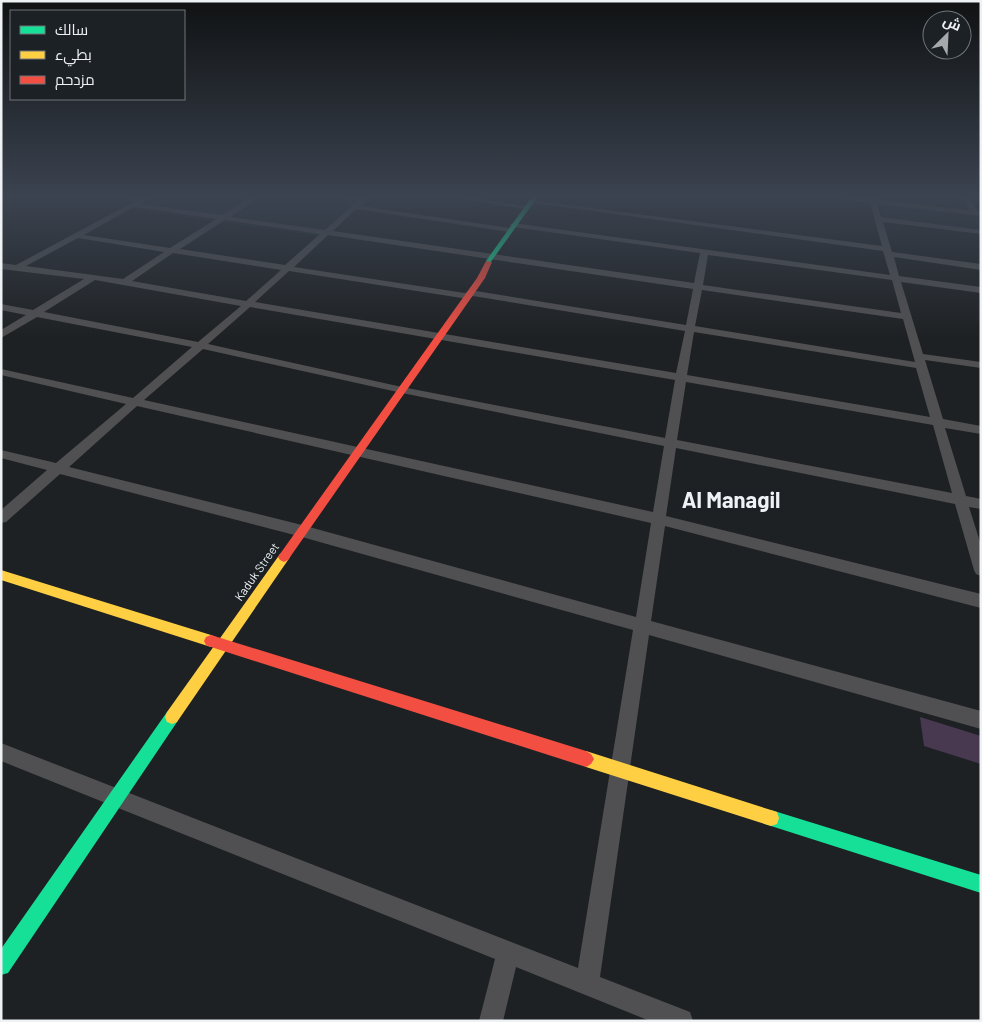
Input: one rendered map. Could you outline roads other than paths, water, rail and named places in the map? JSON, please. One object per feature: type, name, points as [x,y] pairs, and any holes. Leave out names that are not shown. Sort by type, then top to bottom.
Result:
[{"type":"street","points":[[1,271],[18,268],[65,243]]},
{"type":"street","points":[[122,243],[919,361],[981,365]]},
{"type":"street","points":[[125,282],[183,243]]},
{"type":"street","points":[[1,518],[316,243]]},
{"type":"street","points":[[401,243],[906,317]]},
{"type":"street","name":"Kaduk Street","points":[[1,966],[221,646],[481,278],[491,256],[501,243]]},
{"type":"street","points":[[644,243],[981,290]]},
{"type":"street","points":[[822,243],[981,267]]},
{"type":"street","points":[[884,243],[981,570]]},
{"type":"street","points":[[586,983],[681,376],[705,250]]},
{"type":"street","points":[[1,266],[93,276],[248,304],[441,334],[981,430]]},
{"type":"street","points":[[1,335],[93,276]]},
{"type":"street","points":[[1,307],[33,315],[199,345],[402,390],[981,504]]},
{"type":"street","points":[[1,372],[660,519],[981,601]]},
{"type":"street","points":[[1,454],[302,531],[981,720]]},
{"type":"street","points":[[1,575],[221,646],[981,884]]},
{"type":"street","points":[[1,752],[119,796],[681,1021]]},
{"type":"street","points":[[491,1021],[508,951]]},
{"type":"district","name":"Al Managil","points":[[731,500]]}]
